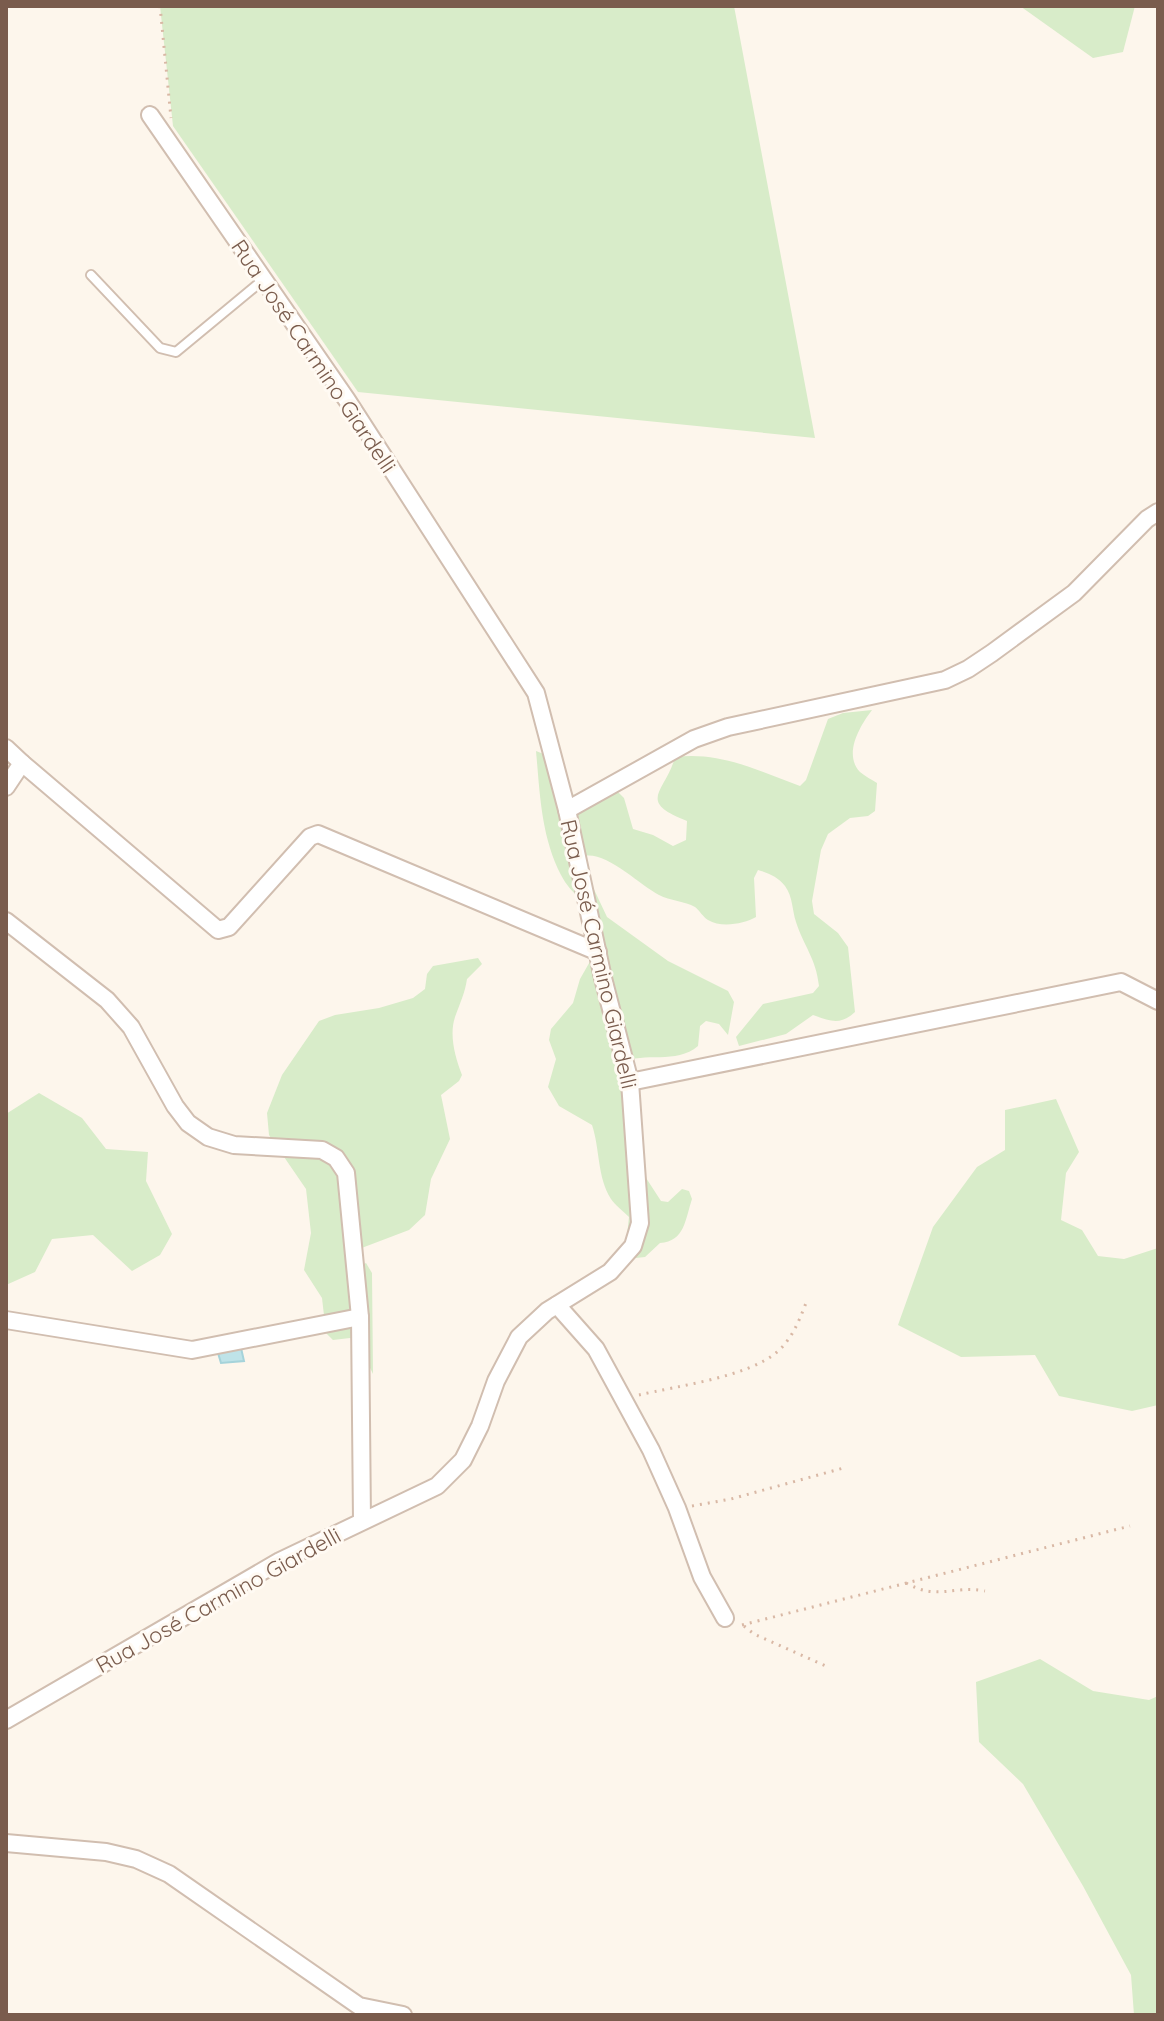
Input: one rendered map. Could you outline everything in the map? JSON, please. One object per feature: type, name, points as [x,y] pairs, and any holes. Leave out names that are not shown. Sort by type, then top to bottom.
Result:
[{"type":"street","name":"Rua José Carmino Giardelli","points":[[6,1720],[268,1568],[437,1486],[463,1460],[480,1426],[496,1381],[519,1337],[557,1305],[610,1272],[633,1246],[640,1223],[630,1082],[567,810],[536,693],[347,400],[150,115]]},
{"type":"street","points":[[567,810],[694,739],[753,720],[945,680],[968,669],[1074,593],[1147,519],[1158,512]]},
{"type":"street","points":[[6,748],[218,930],[229,927],[310,837],[318,834],[598,952]]},
{"type":"street","points":[[6,787],[22,763]]},
{"type":"street","points":[[6,921],[122,1015],[188,1123],[208,1137],[234,1145],[322,1150],[336,1158],[346,1173],[360,1317],[362,1521]]},
{"type":"street","points":[[630,1082],[1121,982],[1158,1001]]},
{"type":"street","points":[[557,1305],[596,1349],[651,1450],[677,1508],[702,1577],[725,1618]]},
{"type":"street","points":[[6,1320],[192,1350],[360,1317]]},
{"type":"street","points":[[6,1843],[106,1852],[136,1859],[169,1874],[359,2006],[403,2015]]},
{"type":"lane","points":[[91,275],[160,348],[176,352],[263,280]]},
{"type":"path","points":[[160,6],[173,126]]},
{"type":"path","points":[[623,1399],[747,1369],[777,1352],[795,1331],[806,1303]]},
{"type":"path","points":[[677,1508],[731,1499],[847,1467]]},
{"type":"path","points":[[742,1625],[1130,1526]]},
{"type":"path","points":[[906,1583],[921,1591],[939,1594],[967,1588],[985,1591]]},
{"type":"path","points":[[725,1618],[828,1667]]},
{"type":"path","points":[[148,2015],[203,2015]]},
{"type":"green space","points":[[160,6],[734,6],[815,438],[358,392],[173,126]]},
{"type":"green space","points":[[1020,6],[1135,6],[1123,52],[1093,58]]},
{"type":"green space","points":[[872,710],[858,732],[853,757],[860,772],[877,783],[875,811],[868,816],[850,818],[828,834],[821,850],[812,901],[814,914],[838,933],[848,947],[855,1012],[844,1019],[830,1020],[813,1015],[786,1034],[739,1046],[736,1037],[763,1004],[813,993],[819,986],[813,960],[796,922],[790,895],[785,886],[770,874],[758,870],[754,878],[756,917],[745,922],[719,924],[708,920],[691,905],[659,895],[612,864],[593,856],[584,856],[582,864],[607,917],[668,961],[728,991],[734,1002],[728,1035],[719,1024],[706,1021],[700,1026],[698,1046],[689,1052],[622,1063],[622,1101],[637,1164],[661,1201],[668,1202],[682,1189],[689,1191],[692,1199],[679,1234],[660,1243],[645,1257],[636,1258],[626,1245],[629,1217],[611,1199],[603,1182],[592,1125],[559,1106],[548,1087],[556,1059],[549,1040],[551,1029],[573,1003],[580,979],[596,951],[582,929],[583,904],[566,884],[549,845],[542,814],[536,751],[546,755],[580,804],[613,787],[624,798],[633,829],[673,846],[686,840],[687,821],[662,807],[658,795],[675,757],[724,760],[800,786],[806,780],[828,719],[843,713]]},
{"type":"green space","points":[[478,958],[482,964],[467,979],[453,1024],[454,1046],[462,1075],[441,1095],[450,1139],[431,1179],[425,1215],[409,1230],[359,1249],[354,1269],[366,1263],[372,1273],[373,1374],[357,1341],[350,1338],[333,1340],[326,1333],[322,1298],[304,1270],[311,1233],[306,1189],[269,1135],[267,1113],[282,1075],[319,1021],[413,998],[425,989],[427,974],[433,966]]},
{"type":"green space","points":[[39,1093],[82,1118],[106,1149],[148,1152],[146,1181],[172,1234],[160,1255],[132,1271],[93,1235],[52,1239],[35,1272],[6,1285],[6,1114]]},
{"type":"green space","points":[[1056,1099],[1079,1152],[1066,1173],[1061,1220],[1082,1230],[1098,1256],[1124,1259],[1158,1248],[1158,1405],[1132,1411],[1059,1396],[1035,1355],[961,1357],[898,1325],[933,1227],[977,1167],[1005,1150],[1005,1110]]},
{"type":"green space","points":[[1040,1659],[1093,1691],[1149,1700],[1158,1696],[1158,2015],[1134,2015],[1131,1975],[1083,1886],[1023,1784],[979,1742],[976,1682]]},
{"type":"water","points":[[241,1348],[244,1361],[221,1363],[218,1353]]}]
